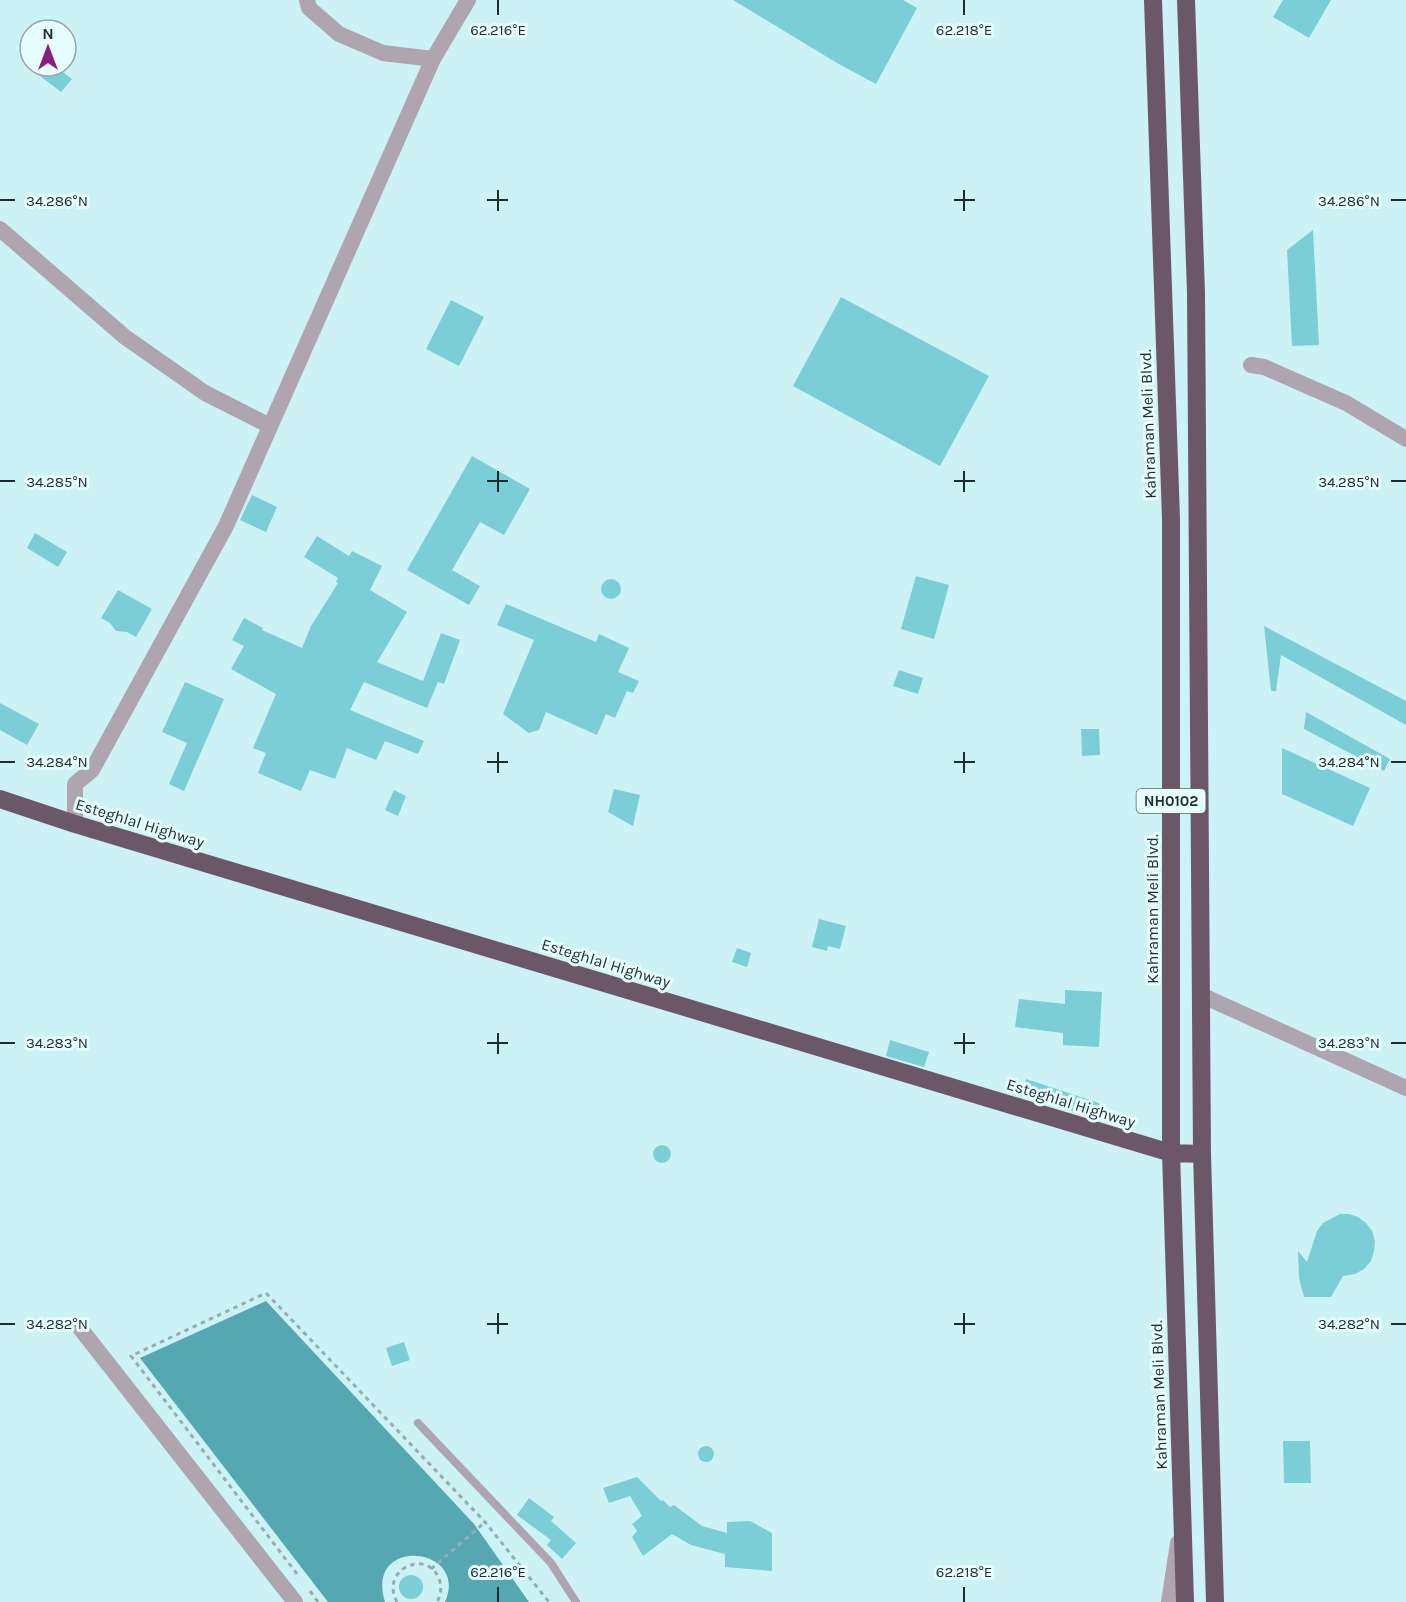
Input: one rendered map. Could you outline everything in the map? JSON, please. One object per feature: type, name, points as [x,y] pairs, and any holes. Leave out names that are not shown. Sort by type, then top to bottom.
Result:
[{"type":"highway","name":"Kahraman Meli Blvd.","points":[[1153,0],[1171,519],[1172,1153],[1185,1602]]},
{"type":"highway","name":"NH0102","points":[[1186,0],[1196,293],[1202,1154],[1215,1602]]},
{"type":"highway","name":"Esteghlal Highway","points":[[0,799],[75,824],[1172,1153],[1202,1154]]},
{"type":"street","points":[[308,0],[309,8],[339,34],[382,53],[433,59]]},
{"type":"street","points":[[75,824],[75,784],[92,770],[221,536],[433,59],[468,0]]},
{"type":"street","points":[[0,229],[125,338],[205,393],[270,426]]},
{"type":"street","points":[[1251,365],[1264,367],[1346,404],[1406,439]]},
{"type":"street","points":[[1201,995],[1406,1088]]},
{"type":"street","points":[[80,1328],[295,1602]]},
{"type":"street","points":[[1169,1602],[1182,1518]]},
{"type":"lane","points":[[418,1423],[551,1563],[576,1602]]},
{"type":"path","points":[[318,1602],[131,1356],[266,1293],[485,1522],[549,1602]]},
{"type":"path","points":[[431,1569],[485,1522]]},
{"type":"path","points":[[397,1602],[392,1589],[397,1574],[402,1569],[417,1564],[431,1569],[440,1582],[441,1591],[437,1602]]},
{"type":"water","points":[[266,1301],[474,1524],[529,1602],[445,1602],[449,1583],[443,1569],[431,1560],[416,1556],[401,1558],[389,1566],[383,1580],[385,1602],[328,1602],[140,1358]]},
{"type":"building","points":[[733,0],[903,0],[917,8],[876,84]]},
{"type":"building","points":[[1283,0],[1331,0],[1309,38],[1273,17]]},
{"type":"building","points":[[43,78],[72,79],[61,92]]},
{"type":"building","points":[[1313,230],[1319,345],[1292,346],[1287,250]]},
{"type":"building","points":[[841,297],[989,376],[940,466],[793,386]]},
{"type":"building","points":[[451,300],[484,317],[459,366],[426,349]]},
{"type":"building","points":[[472,456],[530,489],[504,535],[480,522],[452,570],[480,586],[469,605],[407,570]]},
{"type":"building","points":[[252,495],[277,507],[266,532],[240,520]]},
{"type":"building","points":[[35,533],[67,552],[58,567],[27,548]]},
{"type":"building","points":[[317,536],[349,556],[352,551],[382,566],[370,590],[407,612],[377,662],[423,681],[441,633],[460,640],[444,684],[438,682],[427,708],[364,682],[350,710],[424,741],[418,754],[385,741],[376,760],[347,748],[335,779],[310,770],[301,791],[258,773],[266,753],[253,748],[276,694],[231,669],[244,646],[232,640],[244,618],[263,628],[262,630],[302,648],[311,626],[338,583],[336,582],[338,578],[304,557]]},
{"type":"building","points":[[916,576],[949,585],[934,639],[901,629]]},
{"type":"building","points":[[607,579],[615,579],[621,585],[621,593],[615,599],[607,599],[601,593],[601,585]]},
{"type":"building","points":[[118,590],[152,609],[136,637],[127,632],[116,631],[110,623],[101,618]]},
{"type":"building","points":[[506,604],[596,642],[599,634],[629,648],[618,672],[639,681],[633,693],[627,691],[615,718],[606,714],[597,735],[546,712],[539,730],[529,733],[503,714],[534,640],[497,625]]},
{"type":"building","points":[[1264,626],[1406,701],[1406,725],[1281,655],[1276,691],[1271,691]]},
{"type":"building","points":[[899,670],[923,678],[918,694],[893,686]]},
{"type":"building","points":[[185,682],[224,699],[184,791],[169,784],[187,743],[162,732]]},
{"type":"building","points":[[0,703],[39,724],[27,745],[0,730]]},
{"type":"building","points":[[1306,712],[1390,759],[1384,771],[1304,729]]},
{"type":"building","points":[[1081,729],[1099,729],[1100,755],[1082,756]]},
{"type":"building","points":[[1282,748],[1370,788],[1353,826],[1282,794]]},
{"type":"building","points":[[614,789],[640,795],[633,826],[608,812]]},
{"type":"building","points":[[394,790],[406,796],[398,816],[385,810]]},
{"type":"building","points":[[819,919],[846,926],[840,949],[828,946],[827,951],[812,947]]},
{"type":"building","points":[[737,948],[751,953],[747,967],[732,962]]},
{"type":"building","points":[[1065,990],[1102,992],[1099,1047],[1063,1045],[1063,1033],[1015,1027],[1019,999],[1065,1004]]},
{"type":"building","points":[[890,1040],[929,1052],[924,1067],[886,1056]]},
{"type":"building","points":[[1026,1079],[1099,1103],[1095,1118],[1021,1096]]},
{"type":"building","points":[[662,1145],[668,1148],[671,1154],[668,1160],[662,1163],[656,1160],[653,1154],[656,1148]]},
{"type":"building","points":[[1340,1214],[1358,1217],[1372,1231],[1375,1241],[1371,1261],[1355,1274],[1343,1276],[1331,1297],[1304,1297],[1299,1278],[1298,1251],[1307,1262],[1317,1231],[1323,1223]]},
{"type":"building","points":[[404,1342],[410,1360],[392,1366],[386,1348]]},
{"type":"building","points":[[1283,1441],[1310,1441],[1311,1483],[1284,1483]]},
{"type":"building","points":[[706,1446],[714,1454],[706,1462],[698,1454]]},
{"type":"building","points":[[637,1477],[661,1501],[663,1500],[670,1507],[674,1505],[702,1526],[727,1533],[727,1522],[750,1521],[772,1533],[772,1571],[725,1567],[725,1554],[691,1545],[672,1534],[643,1556],[632,1537],[637,1531],[632,1524],[642,1516],[630,1496],[609,1503],[603,1488]]},
{"type":"building","points":[[529,1498],[554,1517],[551,1521],[576,1543],[562,1559],[547,1545],[551,1540],[517,1515]]},
{"type":"building","points":[[411,1575],[416,1576],[422,1582],[422,1592],[416,1598],[411,1599],[406,1598],[400,1592],[399,1587],[400,1582],[406,1576]]}]
